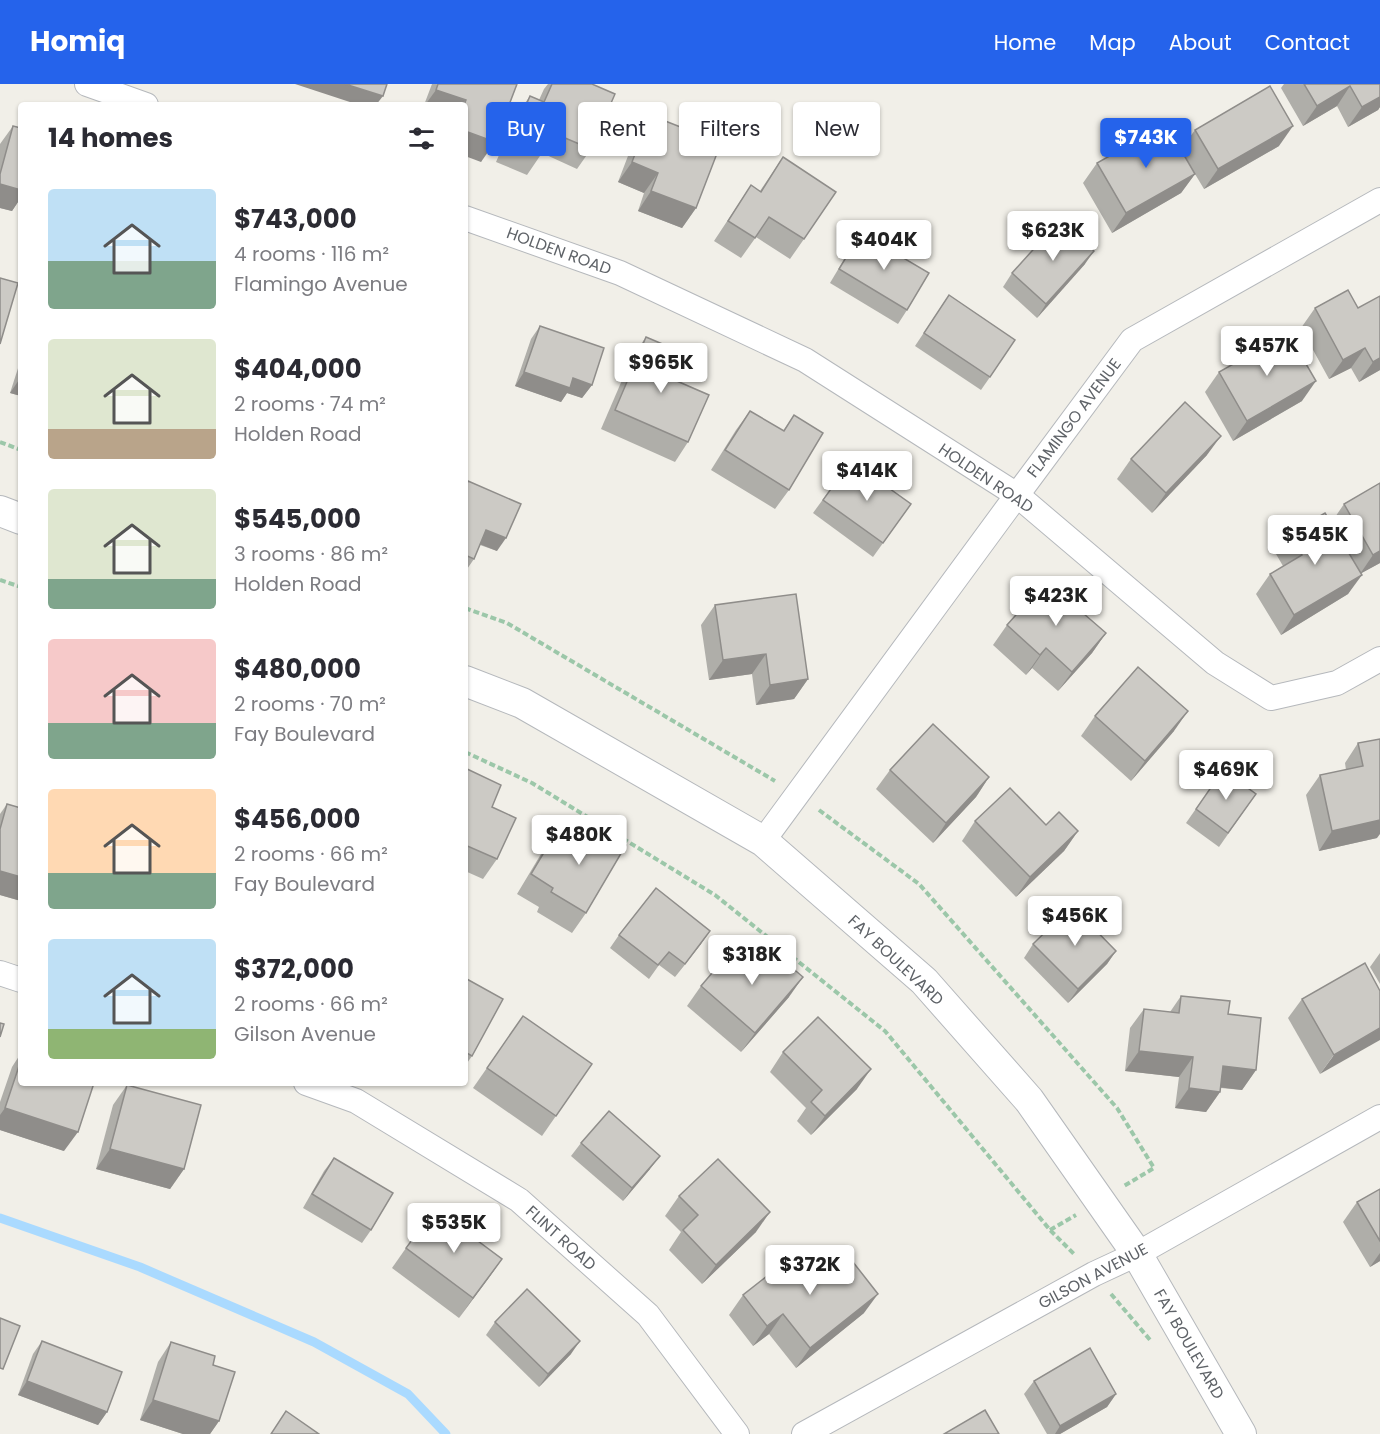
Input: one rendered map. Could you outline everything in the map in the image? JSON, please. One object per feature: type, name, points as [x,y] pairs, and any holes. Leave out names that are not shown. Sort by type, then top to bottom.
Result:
[{"type":"street","points":[[87,84],[138,102]]},
{"type":"street","name":"FLAMINGO AVENUE","points":[[763,841],[1132,340],[1380,200]]},
{"type":"street","name":"HOLDEN ROAD","points":[[468,219],[620,273],[805,360],[1017,495],[1215,663],[1271,698],[1337,683],[1380,659]]},
{"type":"street","points":[[0,511],[18,518]]},
{"type":"street","name":"FAY BOULEVARD","points":[[468,682],[522,703],[763,841],[924,981],[1029,1100],[1137,1254],[1241,1434]]},
{"type":"street","points":[[0,973],[18,979]]},
{"type":"street","name":"FLINT ROAD","points":[[314,1086],[356,1101],[519,1200],[648,1315],[737,1434]]},
{"type":"street","name":"GILSON AVENUE","points":[[804,1434],[1094,1274],[1137,1254],[1380,1117]]},
{"type":"path","points":[[0,442],[18,449]]},
{"type":"path","points":[[0,580],[18,586]]},
{"type":"path","points":[[468,609],[507,623],[797,794],[919,884],[1117,1108],[1154,1168],[1117,1190]]},
{"type":"path","points":[[468,753],[532,783],[715,895],[885,1031],[1050,1230],[1081,1261]]},
{"type":"path","points":[[1050,1230],[1079,1213]]},
{"type":"path","points":[[1105,1287],[1156,1347]]},
{"type":"building","points":[[345,84],[387,84],[383,96]]},
{"type":"building","points":[[438,84],[517,84],[510,102],[486,102],[486,139],[468,132],[468,102],[465,102],[466,100],[436,90]]},
{"type":"building","points":[[552,84],[592,84],[615,94],[612,102],[578,102],[578,143],[566,138],[566,102],[544,102]]},
{"type":"building","points":[[1304,84],[1380,84],[1380,97],[1362,107],[1350,86],[1317,106]]},
{"type":"building","points":[[1270,86],[1293,126],[1218,169],[1195,130]]},
{"type":"building","points":[[530,96],[544,102],[527,102]]},
{"type":"building","points":[[667,122],[679,126],[679,156],[716,156],[696,208],[651,191],[658,173],[632,162],[634,156],[667,156]]},
{"type":"building","points":[[1166,124],[1195,174],[1126,213],[1097,163]]},
{"type":"building","points":[[13,126],[18,127],[18,189],[0,184],[0,174]]},
{"type":"building","points":[[783,157],[836,192],[804,239],[769,217],[755,238],[728,221],[751,185],[761,192]]},
{"type":"building","points":[[1060,220],[1094,251],[1046,304],[1012,273]]},
{"type":"building","points":[[861,233],[929,273],[907,310],[839,269]]},
{"type":"building","points":[[0,278],[18,283],[0,344]]},
{"type":"building","points":[[1348,290],[1358,308],[1380,296],[1380,358],[1373,362],[1365,348],[1343,360],[1315,308]]},
{"type":"building","points":[[949,295],[1015,340],[990,377],[924,333]]},
{"type":"building","points":[[540,326],[604,348],[592,385],[573,378],[570,388],[524,372]]},
{"type":"building","points":[[1288,333],[1316,381],[1247,421],[1219,372]]},
{"type":"building","points":[[646,337],[674,349],[663,375],[709,395],[688,442],[615,410]]},
{"type":"building","points":[[1185,402],[1221,436],[1166,493],[1131,459]]},
{"type":"building","points":[[750,411],[784,431],[794,415],[823,433],[789,490],[725,450]]},
{"type":"building","points":[[851,461],[911,504],[883,543],[823,500]]},
{"type":"building","points":[[468,481],[521,504],[506,538],[486,530],[474,559],[468,556]]},
{"type":"building","points":[[1380,483],[1380,551],[1373,555],[1344,504]]},
{"type":"building","points":[[1325,513],[1362,575],[1294,615],[1270,574],[1302,555],[1289,534]]},
{"type":"building","points":[[1046,581],[1106,633],[1072,672],[1046,648],[1040,655],[1007,625]]},
{"type":"building","points":[[796,594],[808,679],[770,685],[766,654],[723,660],[715,605]]},
{"type":"building","points":[[1138,667],[1188,711],[1145,761],[1095,716]]},
{"type":"building","points":[[933,724],[989,777],[946,823],[890,770]]},
{"type":"building","points":[[1380,739],[1380,820],[1332,831],[1320,775],[1363,766],[1358,743]]},
{"type":"building","points":[[468,769],[501,785],[492,807],[516,818],[497,859],[468,846]]},
{"type":"building","points":[[1223,770],[1256,794],[1228,833],[1196,809]]},
{"type":"building","points":[[1010,788],[1046,825],[1059,812],[1078,831],[1030,877],[975,821]]},
{"type":"building","points":[[7,804],[18,807],[18,876],[0,871],[0,829]]},
{"type":"building","points":[[589,823],[626,845],[586,913],[551,892],[553,888],[531,874],[555,834],[576,846]]},
{"type":"building","points":[[656,888],[710,931],[685,964],[669,952],[658,965],[619,935]]},
{"type":"building","points":[[1072,906],[1116,951],[1078,989],[1033,944]]},
{"type":"building","points":[[735,946],[756,965],[770,949],[803,977],[755,1033],[701,986]]},
{"type":"building","points":[[1365,963],[1380,991],[1380,1028],[1334,1055],[1302,999]]},
{"type":"building","points":[[468,980],[503,999],[472,1056],[468,1054]]},
{"type":"building","points":[[1181,996],[1230,1001],[1228,1014],[1261,1018],[1256,1070],[1223,1066],[1220,1092],[1189,1088],[1193,1057],[1139,1051],[1144,1009],[1179,1013]]},
{"type":"building","points":[[523,1016],[592,1064],[556,1116],[487,1068]]},
{"type":"building","points":[[818,1017],[871,1069],[825,1116],[811,1102],[822,1090],[783,1052]]},
{"type":"building","points":[[0,1023],[4,1024],[0,1037]]},
{"type":"building","points":[[18,1069],[18,1086],[93,1086],[78,1132],[5,1108]]},
{"type":"building","points":[[127,1086],[201,1105],[184,1169],[110,1149]]},
{"type":"building","points":[[609,1111],[660,1156],[632,1188],[581,1143]]},
{"type":"building","points":[[334,1158],[393,1193],[371,1230],[312,1194]]},
{"type":"building","points":[[718,1159],[770,1212],[716,1265],[683,1230],[698,1215],[679,1196]]},
{"type":"building","points":[[1380,1189],[1380,1241],[1357,1202]]},
{"type":"building","points":[[435,1209],[502,1259],[473,1298],[406,1248]]},
{"type":"building","points":[[805,1246],[831,1280],[853,1262],[878,1294],[810,1348],[783,1314],[767,1326],[743,1295]]},
{"type":"building","points":[[527,1289],[580,1341],[548,1374],[495,1322]]},
{"type":"building","points":[[0,1318],[20,1326],[3,1369],[0,1368]]},
{"type":"building","points":[[42,1341],[122,1372],[107,1412],[27,1381]]},
{"type":"building","points":[[171,1342],[215,1356],[213,1365],[235,1372],[219,1421],[153,1400]]},
{"type":"building","points":[[1090,1348],[1116,1394],[1060,1426],[1034,1381]]},
{"type":"building","points":[[985,1410],[999,1434],[944,1434]]},
{"type":"building","points":[[286,1411],[319,1434],[271,1434]]},
{"type":"waterway","points":[[0,1218],[140,1267],[314,1342],[408,1394],[446,1434]]}]
